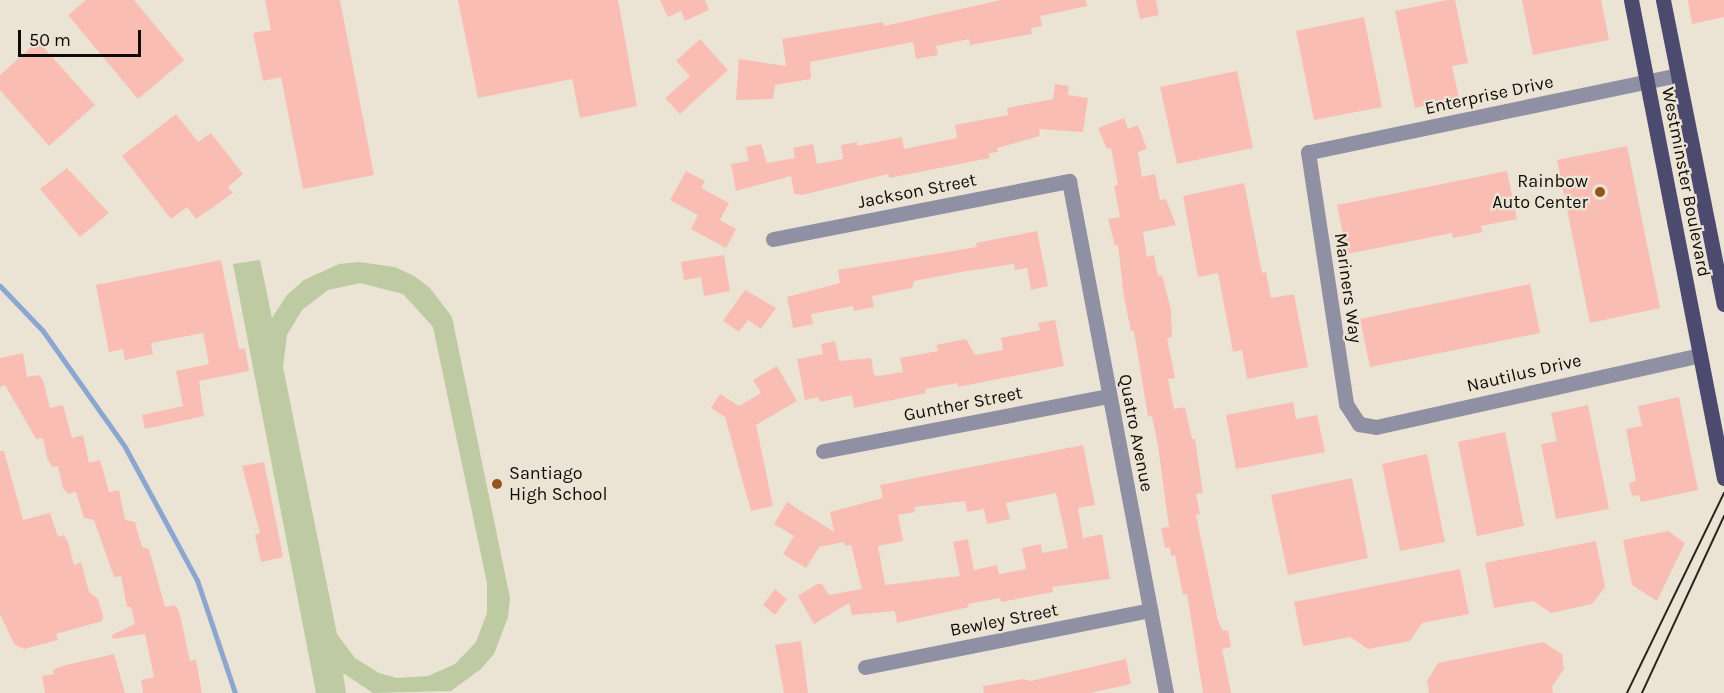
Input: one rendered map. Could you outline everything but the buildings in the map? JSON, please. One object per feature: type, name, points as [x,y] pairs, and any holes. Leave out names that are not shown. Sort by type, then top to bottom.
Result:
[{"type":"main road","name":"Westminster Boulevard","points":[[1631,0],[1724,478]]},
{"type":"main road","name":"Westminster Boulevard","points":[[1663,0],[1724,304]]},
{"type":"street","name":"Enterprise Drive","points":[[1308,152],[1678,75]]},
{"type":"street","name":"Mariners Way","points":[[1308,152],[1346,404],[1359,424]]},
{"type":"street","name":"Jackson Street","points":[[772,239],[1069,181]]},
{"type":"street","name":"Quatro Avenue","points":[[1069,181],[1166,693]]},
{"type":"street","name":"Nautilus Drive","points":[[1359,424],[1376,427],[1700,355]]},
{"type":"street","name":"Gunther Street","points":[[823,451],[1109,396]]},
{"type":"street","name":"Bewley Street","points":[[865,667],[1150,610]]},
{"type":"green space","points":[[260,260],[272,318],[287,295],[304,280],[339,264],[359,262],[395,267],[414,276],[430,288],[452,317],[510,598],[508,617],[494,654],[481,669],[451,691],[373,693],[343,673],[346,693],[316,693],[233,264]],"holes":[[[360,283],[403,294],[433,327],[487,583],[487,613],[476,642],[455,664],[428,676],[397,678],[379,673],[355,658],[337,634],[283,367],[287,335],[302,310],[328,290]]]},
{"type":"waterway","points":[[0,286],[43,331],[125,447],[197,580],[235,693]]},
{"type":"tram line","points":[[1627,693],[1724,493]]},
{"type":"tram line","points":[[1642,693],[1724,516]]},
{"type":"place","name":"Rainbow Auto Center","points":[[1600,192]]},
{"type":"place","name":"Santiago High School","points":[[497,484]]}]
